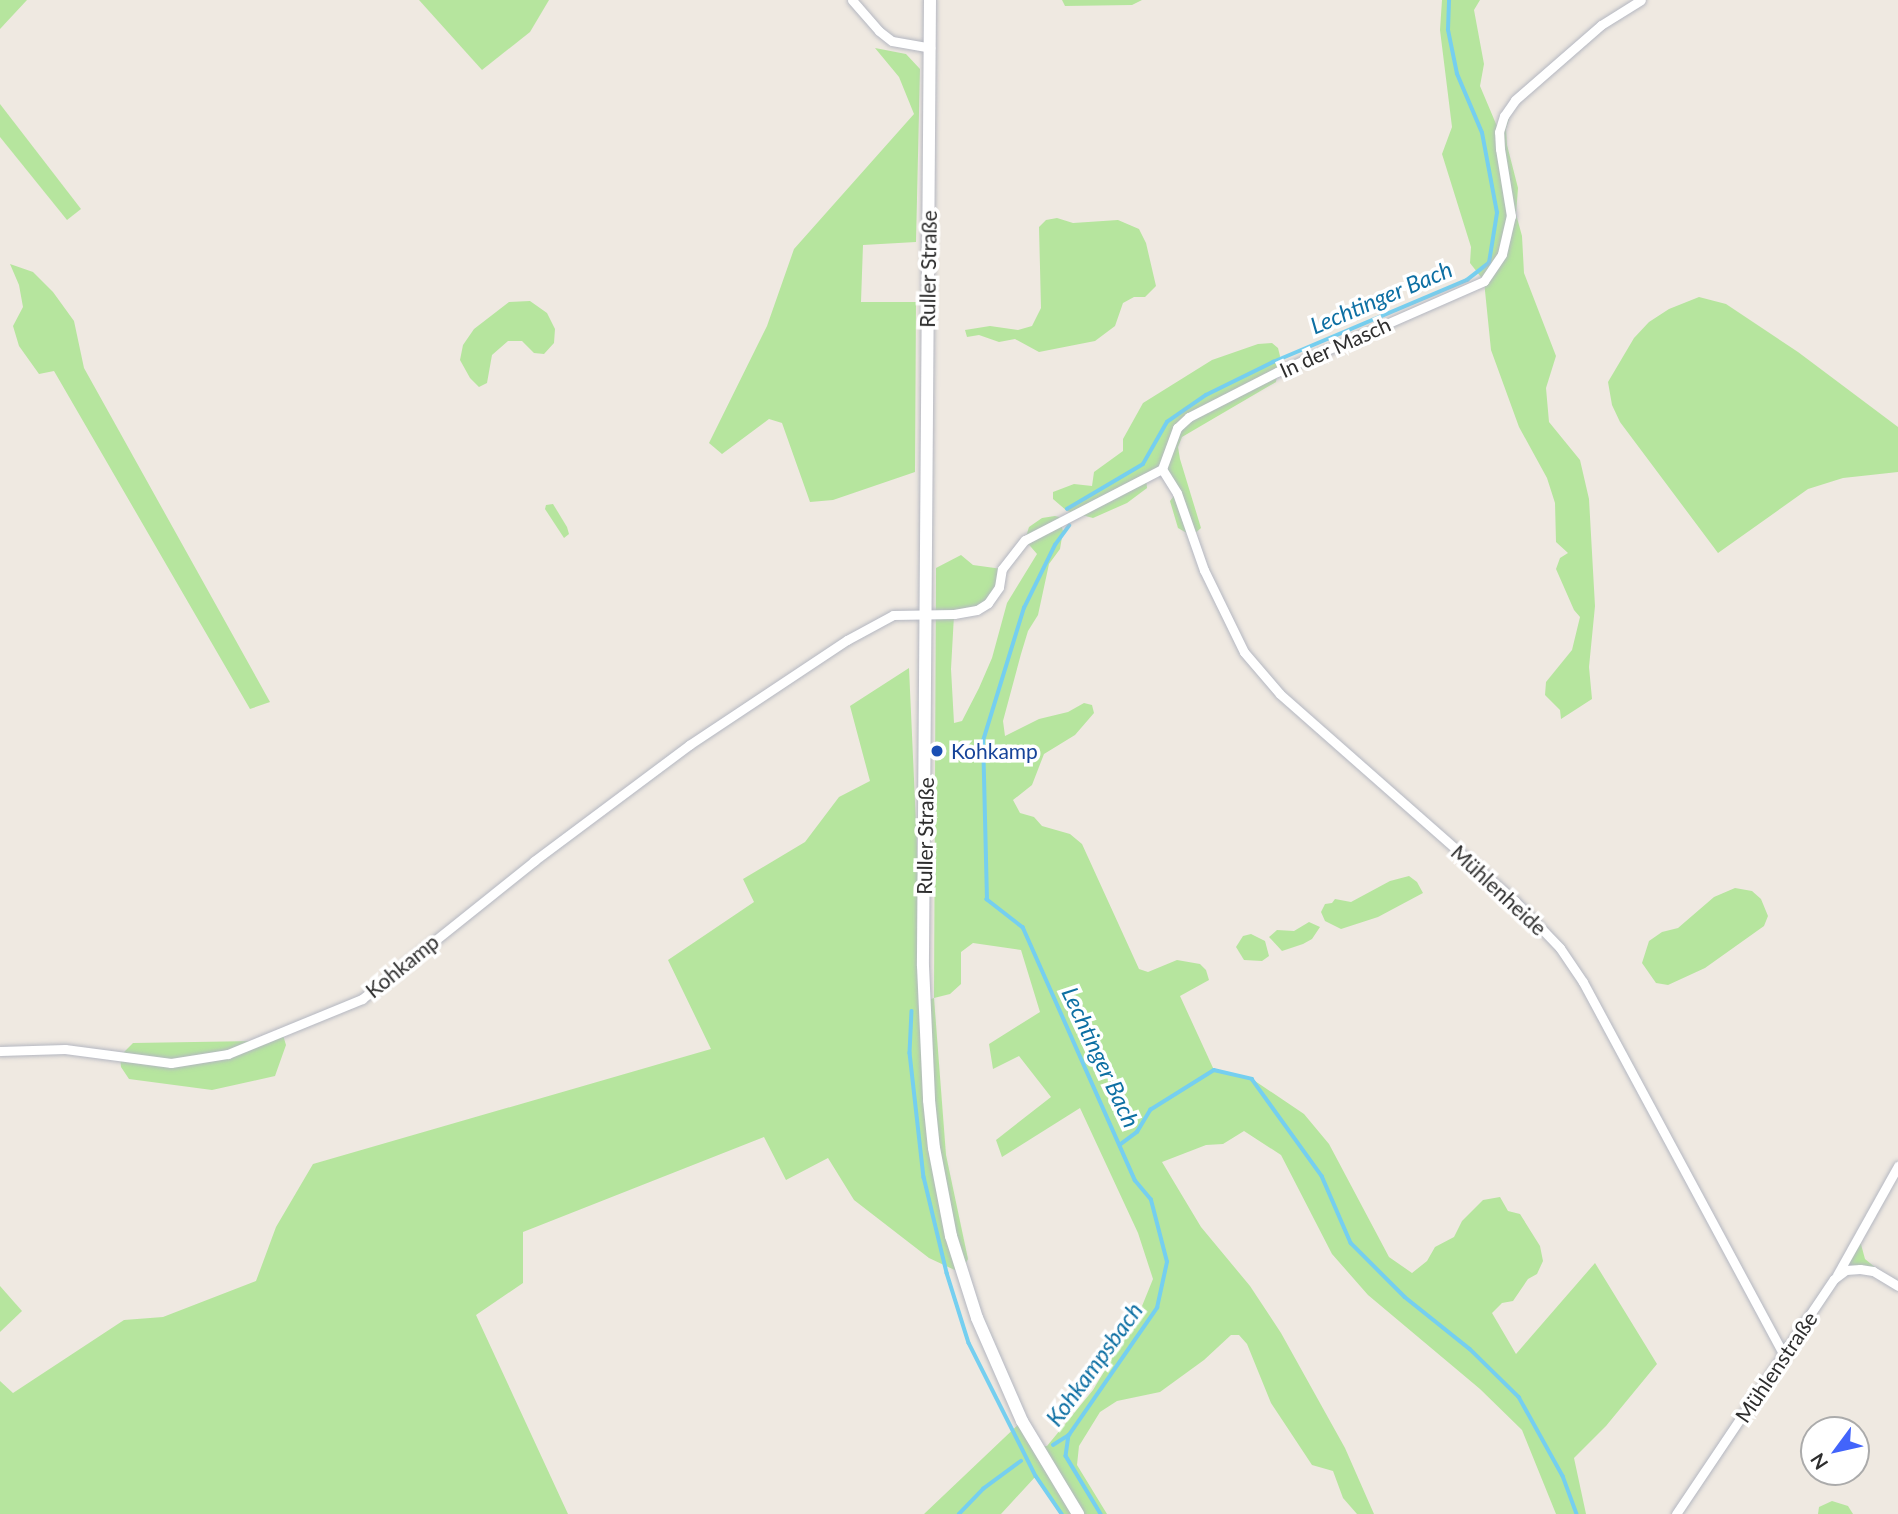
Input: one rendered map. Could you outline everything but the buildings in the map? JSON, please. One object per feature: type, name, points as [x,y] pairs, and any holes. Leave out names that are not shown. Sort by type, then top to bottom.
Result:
[{"type":"main road","name":"Ruller Straße","points":[[930,0],[923,1001],[934,1148],[951,1236],[977,1318],[1028,1433],[1078,1514]]},
{"type":"street","points":[[852,0],[879,31],[892,41],[930,48]]},
{"type":"street","name":"In der Masch","points":[[1162,469],[1177,428],[1189,417],[1277,372],[1484,281],[1502,254],[1511,216],[1500,149],[1499,132],[1504,116],[1515,100],[1601,25],[1641,0]]},
{"type":"street","points":[[925,615],[976,610],[988,603],[999,587],[1002,569],[1025,540],[1162,469]]},
{"type":"street","name":"Mühlenheide","points":[[1162,469],[1177,493],[1204,570],[1244,653],[1280,694],[1514,901],[1560,948],[1583,982],[1784,1356]]},
{"type":"street","name":"Kohkamp","points":[[0,1051],[65,1049],[171,1063],[228,1054],[362,999],[544,854],[689,745],[874,623],[892,615],[925,615]]},
{"type":"street","name":"Mühlenstraße","points":[[1676,1514],[1835,1279],[1898,1166]]},
{"type":"street","points":[[1835,1279],[1846,1270],[1860,1269],[1873,1271],[1898,1286]]},
{"type":"green space","points":[[0,0],[27,0],[0,29]]},
{"type":"green space","points":[[419,0],[549,0],[530,32],[482,70]]},
{"type":"green space","points":[[1062,0],[1142,0],[1132,5],[1065,6]]},
{"type":"green space","points":[[1442,0],[1480,0],[1474,10],[1484,64],[1480,86],[1499,131],[1515,100],[1506,129],[1507,145],[1518,188],[1516,214],[1522,236],[1524,273],[1556,356],[1546,388],[1549,422],[1580,460],[1589,499],[1595,606],[1589,667],[1592,699],[1561,719],[1560,710],[1545,695],[1546,682],[1572,650],[1580,617],[1574,610],[1556,569],[1560,558],[1568,553],[1556,542],[1555,503],[1547,478],[1519,427],[1491,350],[1484,281],[1470,263],[1471,247],[1442,154],[1452,127],[1440,30]]},
{"type":"green space","points":[[875,48],[906,54],[920,69],[916,242],[863,245],[861,302],[916,302],[915,472],[833,500],[810,502],[782,423],[769,419],[722,454],[709,443],[767,326],[794,249],[914,114],[899,77]]},
{"type":"green space","points":[[0,104],[81,209],[67,220],[0,137]]},
{"type":"green space","points":[[1057,218],[1073,223],[1118,220],[1139,229],[1146,243],[1156,286],[1145,297],[1134,297],[1123,303],[1115,326],[1095,341],[1039,352],[1015,339],[999,342],[979,335],[967,337],[965,330],[990,326],[1018,330],[1032,326],[1041,308],[1039,227],[1046,220]]},
{"type":"green space","points":[[10,264],[33,272],[53,292],[74,321],[84,368],[270,702],[250,709],[54,371],[39,374],[19,346],[13,326],[23,307],[19,285]]},
{"type":"green space","points":[[1699,297],[1726,304],[1798,352],[1898,427],[1898,472],[1843,478],[1808,489],[1718,553],[1620,422],[1612,405],[1608,382],[1634,338],[1649,322],[1669,309]]},
{"type":"green space","points":[[530,301],[547,313],[555,329],[554,343],[544,354],[534,353],[522,341],[508,341],[492,355],[487,383],[479,387],[470,378],[460,360],[463,345],[474,329],[509,302]]},
{"type":"green space","points":[[1272,343],[1278,348],[1280,356],[1276,382],[1182,437],[1178,447],[1180,459],[1201,528],[1192,536],[1178,528],[1170,501],[1177,492],[1162,469],[1146,477],[1147,488],[1127,503],[1093,518],[1067,511],[1053,499],[1053,492],[1074,484],[1092,486],[1094,472],[1123,451],[1123,439],[1143,403],[1212,360],[1258,344]]},
{"type":"green space","points":[[553,504],[567,527],[569,534],[564,538],[545,509],[546,505]]},
{"type":"green space","points":[[1059,517],[1063,531],[1060,549],[1049,564],[1038,615],[1028,631],[1021,654],[1003,721],[1005,736],[1039,719],[1068,712],[1084,703],[1092,705],[1094,713],[1075,735],[1044,754],[1032,785],[1013,800],[1020,813],[1034,817],[1042,826],[1070,834],[1082,844],[1139,969],[1148,972],[1177,960],[1200,964],[1206,970],[1209,980],[1180,996],[1214,1070],[1252,1079],[1304,1114],[1329,1144],[1389,1257],[1412,1273],[1427,1261],[1435,1247],[1454,1237],[1462,1221],[1483,1200],[1500,1197],[1508,1211],[1520,1214],[1540,1246],[1543,1261],[1537,1274],[1528,1279],[1513,1301],[1502,1303],[1492,1313],[1516,1354],[1595,1263],[1657,1364],[1606,1426],[1574,1458],[1586,1514],[1556,1514],[1522,1430],[1480,1389],[1368,1295],[1332,1254],[1281,1155],[1244,1131],[1223,1144],[1206,1145],[1162,1162],[1201,1227],[1250,1286],[1281,1333],[1345,1448],[1374,1514],[1357,1514],[1343,1498],[1333,1471],[1312,1465],[1271,1403],[1247,1344],[1239,1335],[1231,1335],[1204,1360],[1160,1392],[1117,1401],[1100,1412],[1079,1446],[1077,1465],[1107,1514],[1062,1514],[1036,1476],[1001,1514],[924,1514],[1022,1421],[1035,1446],[1047,1446],[1093,1390],[1140,1311],[1153,1279],[1138,1233],[1080,1108],[1002,1157],[996,1140],[1051,1097],[1019,1056],[993,1069],[989,1044],[1040,1012],[1021,950],[973,943],[961,952],[961,984],[950,994],[934,998],[936,568],[961,555],[973,565],[1002,569],[988,603],[954,615],[951,669],[954,723],[962,721],[979,688],[992,658],[1007,603],[1037,554],[1025,540],[1029,527],[1042,518]]},
{"type":"green space","points":[[909,668],[924,1001],[934,998],[946,1155],[968,1259],[961,1273],[929,1258],[854,1200],[828,1158],[786,1180],[764,1137],[523,1232],[523,1283],[476,1315],[568,1514],[0,1514],[0,1381],[13,1393],[124,1320],[163,1317],[256,1281],[276,1227],[313,1164],[711,1049],[668,960],[754,902],[743,879],[805,842],[839,797],[870,781],[850,706]]},
{"type":"green space","points":[[1409,876],[1417,882],[1423,893],[1378,917],[1341,929],[1325,921],[1321,912],[1325,904],[1332,903],[1335,899],[1351,902],[1390,881]]},
{"type":"green space","points":[[1735,888],[1752,891],[1761,899],[1768,916],[1764,926],[1705,968],[1668,985],[1656,983],[1642,963],[1649,941],[1662,932],[1678,928],[1714,897]]},
{"type":"green space","points":[[1309,922],[1320,927],[1312,939],[1303,944],[1282,951],[1269,937],[1277,930],[1294,931]]},
{"type":"green space","points":[[1251,934],[1265,941],[1269,956],[1262,961],[1244,960],[1236,947],[1243,936]]},
{"type":"green space","points":[[282,1032],[286,1045],[275,1076],[212,1090],[129,1079],[121,1067],[120,1056],[133,1043],[260,1041]]},
{"type":"green space","points":[[1859,1237],[1865,1259],[1893,1282],[1860,1269],[1835,1279]]},
{"type":"green space","points":[[0,1286],[22,1311],[0,1332]]},
{"type":"green space","points":[[1832,1501],[1848,1506],[1853,1514],[1818,1514],[1819,1507]]},
{"type":"waterway","name":"Lechtinger Bach","points":[[1067,509],[1143,464],[1167,422],[1206,395],[1273,362],[1467,280],[1489,263],[1497,213],[1482,133],[1457,74],[1448,30],[1449,0]]},
{"type":"waterway","name":"Lechtinger Bach","points":[[1053,1445],[1069,1435],[1157,1308],[1167,1262],[1151,1200],[1135,1181],[1023,928],[987,900],[983,741],[1024,608],[1055,545],[1069,526]]},
{"type":"waterway","points":[[912,1011],[910,1053],[924,1177],[947,1273],[969,1343],[1036,1476],[1062,1514]]},
{"type":"waterway","name":"Lechtinger Bach","points":[[1121,1144],[1137,1132],[1150,1110],[1214,1070],[1252,1079],[1322,1176],[1351,1243],[1405,1297],[1470,1349],[1519,1397],[1563,1476],[1577,1514]]},
{"type":"waterway","points":[[1069,1435],[1066,1456],[1101,1514]]},
{"type":"waterway","name":"Kohkampsbach","points":[[959,1514],[983,1489],[1021,1461]]},
{"type":"place","name":"Kohkamp","points":[[937,751]]}]
